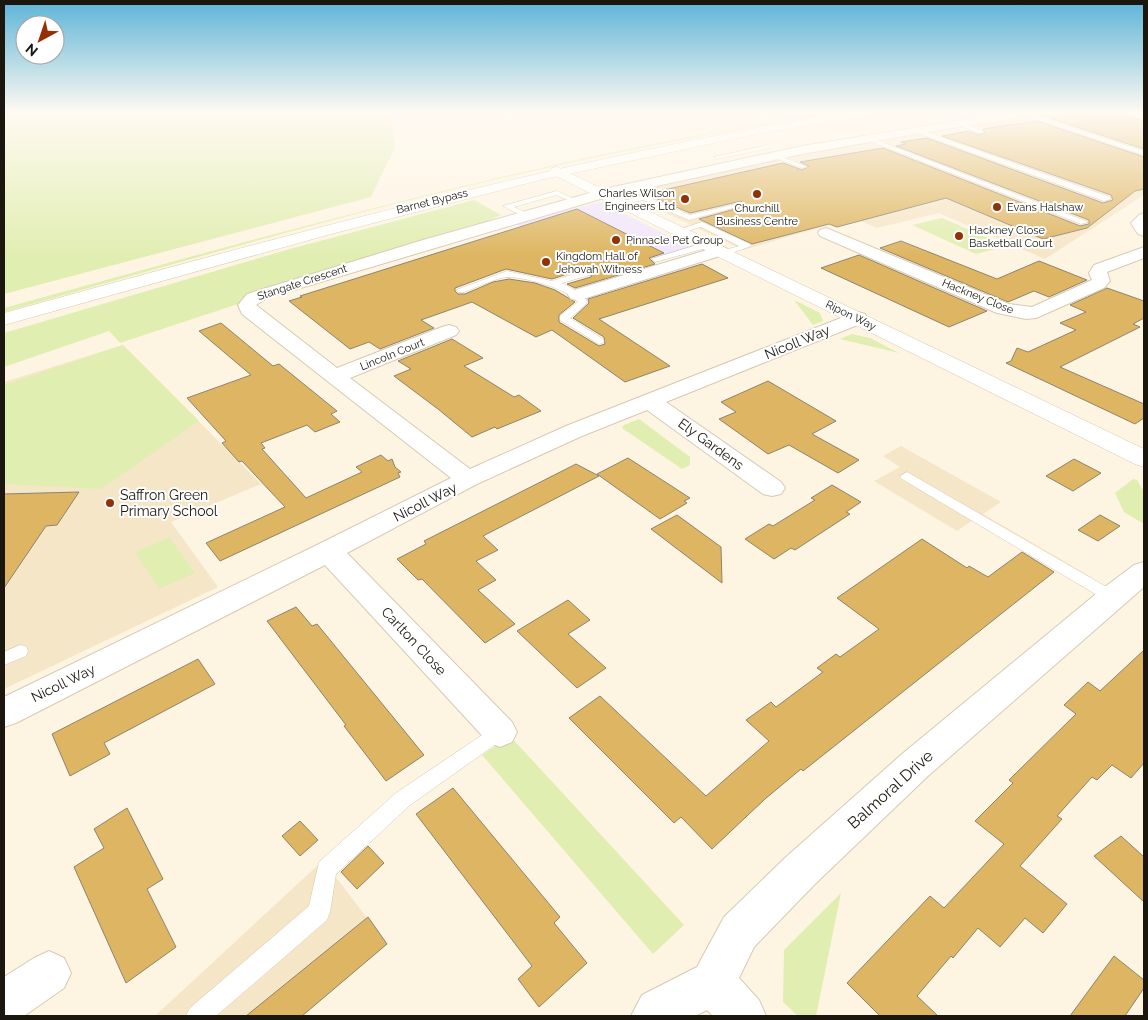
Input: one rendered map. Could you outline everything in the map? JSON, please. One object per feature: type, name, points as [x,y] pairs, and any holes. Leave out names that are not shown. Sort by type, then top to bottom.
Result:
[{"type":"main road","name":"Barnet Bypass","points":[[257,233],[381,200],[555,160]]},
{"type":"main road","name":"Barnet Bypass","points":[[4,319],[320,230],[557,171],[612,160]]},
{"type":"main road","name":"Ripon Way","points":[[557,171],[1144,459]]},
{"type":"street","name":"Stangate Crescent","points":[[468,479],[249,310],[246,305],[248,301],[261,294],[524,215],[750,160]]},
{"type":"street","points":[[1144,218],[1139,223],[1144,231]]},
{"type":"street","name":"Hackney Close","points":[[826,233],[1004,308],[1026,313],[1036,312],[1098,284],[1102,281],[1098,273],[1100,270],[1144,252]]},
{"type":"street","points":[[577,295],[717,250]]},
{"type":"street","name":"Nicoll Way","points":[[4,713],[329,551],[468,479],[574,431],[649,400],[858,318]]},
{"type":"street","name":"Lincoln Court","points":[[336,376],[449,331]]},
{"type":"street","name":"Ely Gardens","points":[[649,400],[772,488]]},
{"type":"street","name":"Carlton Close","points":[[329,551],[500,732]]},
{"type":"street","name":"Balmoral Drive","points":[[713,983],[739,932],[800,871],[915,765],[1112,597],[1144,572]]},
{"type":"street","points":[[4,1003],[49,973]]},
{"type":"street","points":[[654,1016],[658,1011],[713,983],[743,1016]]},
{"type":"lane","points":[[789,160],[804,167]]},
{"type":"lane","points":[[923,160],[1084,222]]},
{"type":"lane","points":[[997,160],[1106,199]]},
{"type":"lane","points":[[622,203],[644,197],[689,218],[740,205]]},
{"type":"lane","points":[[655,260],[747,246],[702,224],[679,231]]},
{"type":"lane","points":[[553,284],[560,280],[586,273]]},
{"type":"lane","points":[[461,290],[507,274],[553,284],[577,295],[583,302],[564,318],[598,340]]},
{"type":"lane","points":[[907,476],[1112,597]]},
{"type":"lane","points":[[4,659],[20,652]]},
{"type":"lane","points":[[198,1016],[319,912],[326,870],[403,799],[500,732]]},
{"type":"shaded area","points":[[780,160],[1144,160],[1144,195],[1045,259],[939,213],[877,228],[853,218],[743,250],[631,196],[630,193]]},
{"type":"shaded area","points":[[601,202],[697,250],[607,278],[515,223]]},
{"type":"shaded area","name":"Saffron Green Primary School","points":[[123,345],[261,484],[171,522],[218,587],[4,689],[4,382]]},
{"type":"shaded area","points":[[901,446],[1001,502],[983,514],[1091,577],[1081,584],[973,520],[957,531],[874,481],[900,467],[883,456]]},
{"type":"shaded area","points":[[462,748],[473,760],[410,804],[335,876],[387,944],[302,1016],[155,1016],[397,792]]},
{"type":"green space","points":[[4,160],[389,160],[371,197],[4,294]]},
{"type":"green space","points":[[579,160],[587,160],[522,173],[358,213],[4,312],[4,308],[312,224],[414,198]]},
{"type":"green space","points":[[474,200],[501,215],[486,222],[120,343],[109,331],[4,367],[4,333],[290,249]]},
{"type":"green space","name":"Hackney Close Basketball Court","points":[[942,218],[1007,246],[976,254],[912,225]]},
{"type":"green space","points":[[794,300],[820,313],[823,321],[813,325]]},
{"type":"green space","points":[[852,334],[870,338],[899,353],[840,339]]},
{"type":"green space","points":[[123,345],[199,421],[101,489],[4,484],[4,385]]},
{"type":"green space","points":[[639,419],[690,457],[690,465],[682,469],[622,428],[624,425]]},
{"type":"green space","points":[[1133,479],[1137,480],[1144,492],[1144,524],[1124,512],[1115,493]]},
{"type":"green space","points":[[169,537],[195,573],[159,589],[135,552]]},
{"type":"green space","points":[[510,736],[684,925],[653,954],[482,755]]},
{"type":"green space","points":[[841,893],[816,1016],[798,1016],[783,1002],[784,950]]},
{"type":"building","points":[[814,160],[912,160],[1080,226],[1089,224],[1089,220],[931,160],[985,160],[1103,203],[1113,200],[1111,195],[1010,160],[1144,160],[1144,189],[1135,191],[1087,228],[1043,239],[946,198],[837,227],[829,224],[752,244],[699,219],[746,206],[741,201],[690,213],[646,194],[783,163],[802,170],[809,166],[800,162]]},
{"type":"building","points":[[577,209],[664,253],[649,258],[655,264],[575,288],[567,284],[591,277],[592,270],[586,268],[552,279],[506,269],[455,288],[455,291],[458,294],[465,294],[493,282],[509,279],[535,283],[555,290],[575,302],[559,315],[559,322],[599,346],[605,344],[604,337],[573,318],[589,303],[588,299],[702,264],[728,278],[599,319],[670,366],[625,382],[552,330],[536,337],[472,302],[421,320],[434,328],[380,349],[369,342],[350,349],[289,301],[302,297],[300,296]]},
{"type":"building","points":[[901,241],[997,279],[1039,261],[1087,280],[1049,297],[1034,291],[1008,302],[880,248]]},
{"type":"building","points":[[859,255],[987,311],[949,327],[821,268]]},
{"type":"building","points":[[1107,288],[1144,301],[1144,318],[1133,324],[1140,327],[1060,367],[1144,404],[1144,418],[1135,424],[1006,363],[1011,361],[1017,348],[1028,352],[1076,330],[1060,323],[1086,312],[1070,305]]},
{"type":"building","points":[[221,323],[273,366],[279,364],[337,411],[331,414],[340,422],[315,432],[307,425],[261,443],[265,448],[262,449],[306,498],[362,472],[356,467],[381,455],[388,461],[392,459],[395,467],[401,472],[398,473],[400,477],[220,561],[206,543],[285,507],[242,461],[239,462],[222,443],[226,441],[187,398],[251,375],[199,331]]},
{"type":"building","points":[[452,339],[483,358],[464,366],[514,397],[519,395],[541,411],[472,437],[394,376],[411,369],[398,361]]},
{"type":"building","points":[[768,381],[836,421],[812,434],[859,460],[838,473],[789,445],[768,454],[719,419],[736,412],[721,402]]},
{"type":"building","points":[[628,458],[690,498],[684,501],[687,503],[660,519],[597,474]]},
{"type":"building","points":[[1074,459],[1101,473],[1073,491],[1046,476]]},
{"type":"building","points":[[576,464],[599,476],[483,536],[498,550],[476,561],[496,580],[478,590],[515,624],[485,643],[422,579],[418,580],[397,559],[426,544],[424,541]]},
{"type":"building","points":[[832,485],[861,502],[846,512],[850,514],[795,550],[791,548],[774,559],[745,539],[769,524],[773,526],[815,500],[811,498]]},
{"type":"building","points":[[79,492],[57,525],[46,526],[4,588],[4,494]]},
{"type":"building","points":[[677,515],[721,547],[722,583],[651,529]]},
{"type":"building","points":[[1100,515],[1120,526],[1098,541],[1078,530]]},
{"type":"building","points":[[922,539],[967,568],[969,566],[988,577],[1022,552],[1054,572],[803,771],[801,769],[765,799],[712,849],[681,817],[674,823],[569,718],[600,696],[706,796],[769,741],[746,720],[771,702],[776,707],[823,672],[817,668],[836,654],[840,657],[879,629],[837,598]]},
{"type":"building","points":[[568,600],[590,620],[568,634],[606,668],[577,688],[517,631]]},
{"type":"building","points":[[296,607],[312,626],[317,624],[424,755],[386,781],[267,621]]},
{"type":"building","points":[[1144,650],[1144,763],[1131,778],[1112,765],[1097,780],[1092,777],[1057,816],[1062,819],[1020,866],[1067,904],[1043,933],[1025,918],[1000,947],[978,928],[917,996],[938,1016],[880,1016],[847,983],[930,896],[944,908],[1004,844],[975,821],[1013,783],[1009,780],[1076,714],[1064,705],[1088,682],[1100,691]]},
{"type":"building","points":[[198,659],[215,684],[104,743],[110,754],[70,776],[52,734]]},
{"type":"building","points":[[453,788],[560,917],[554,923],[587,963],[539,1007],[518,979],[532,966],[416,814]]},
{"type":"building","points":[[127,808],[163,879],[147,889],[176,947],[126,983],[74,867],[104,848],[94,829]]},
{"type":"building","points":[[300,821],[318,840],[300,856],[282,836]]},
{"type":"building","points":[[1121,836],[1144,857],[1144,902],[1094,856]]},
{"type":"building","points":[[368,846],[384,863],[357,889],[341,872]]},
{"type":"building","points":[[368,917],[387,944],[302,1016],[246,1016]]},
{"type":"building","points":[[1114,956],[1144,980],[1144,988],[1125,1016],[1070,1016]]},
{"type":"place","name":"Churchill Business Centre","points":[[757,194]]},
{"type":"place","name":"Charles Wilson Engineers Ltd","points":[[685,199]]},
{"type":"place","name":"Evans Halshaw","points":[[997,207]]},
{"type":"place","name":"Hackney Close Basketball Court","points":[[959,236]]},
{"type":"place","name":"Pinnacle Pet Group","points":[[616,240]]},
{"type":"place","name":"Kingdom Hall of Jehovah Witness","points":[[546,262]]},
{"type":"place","name":"Saffron Green Primary School","points":[[110,503]]}]
